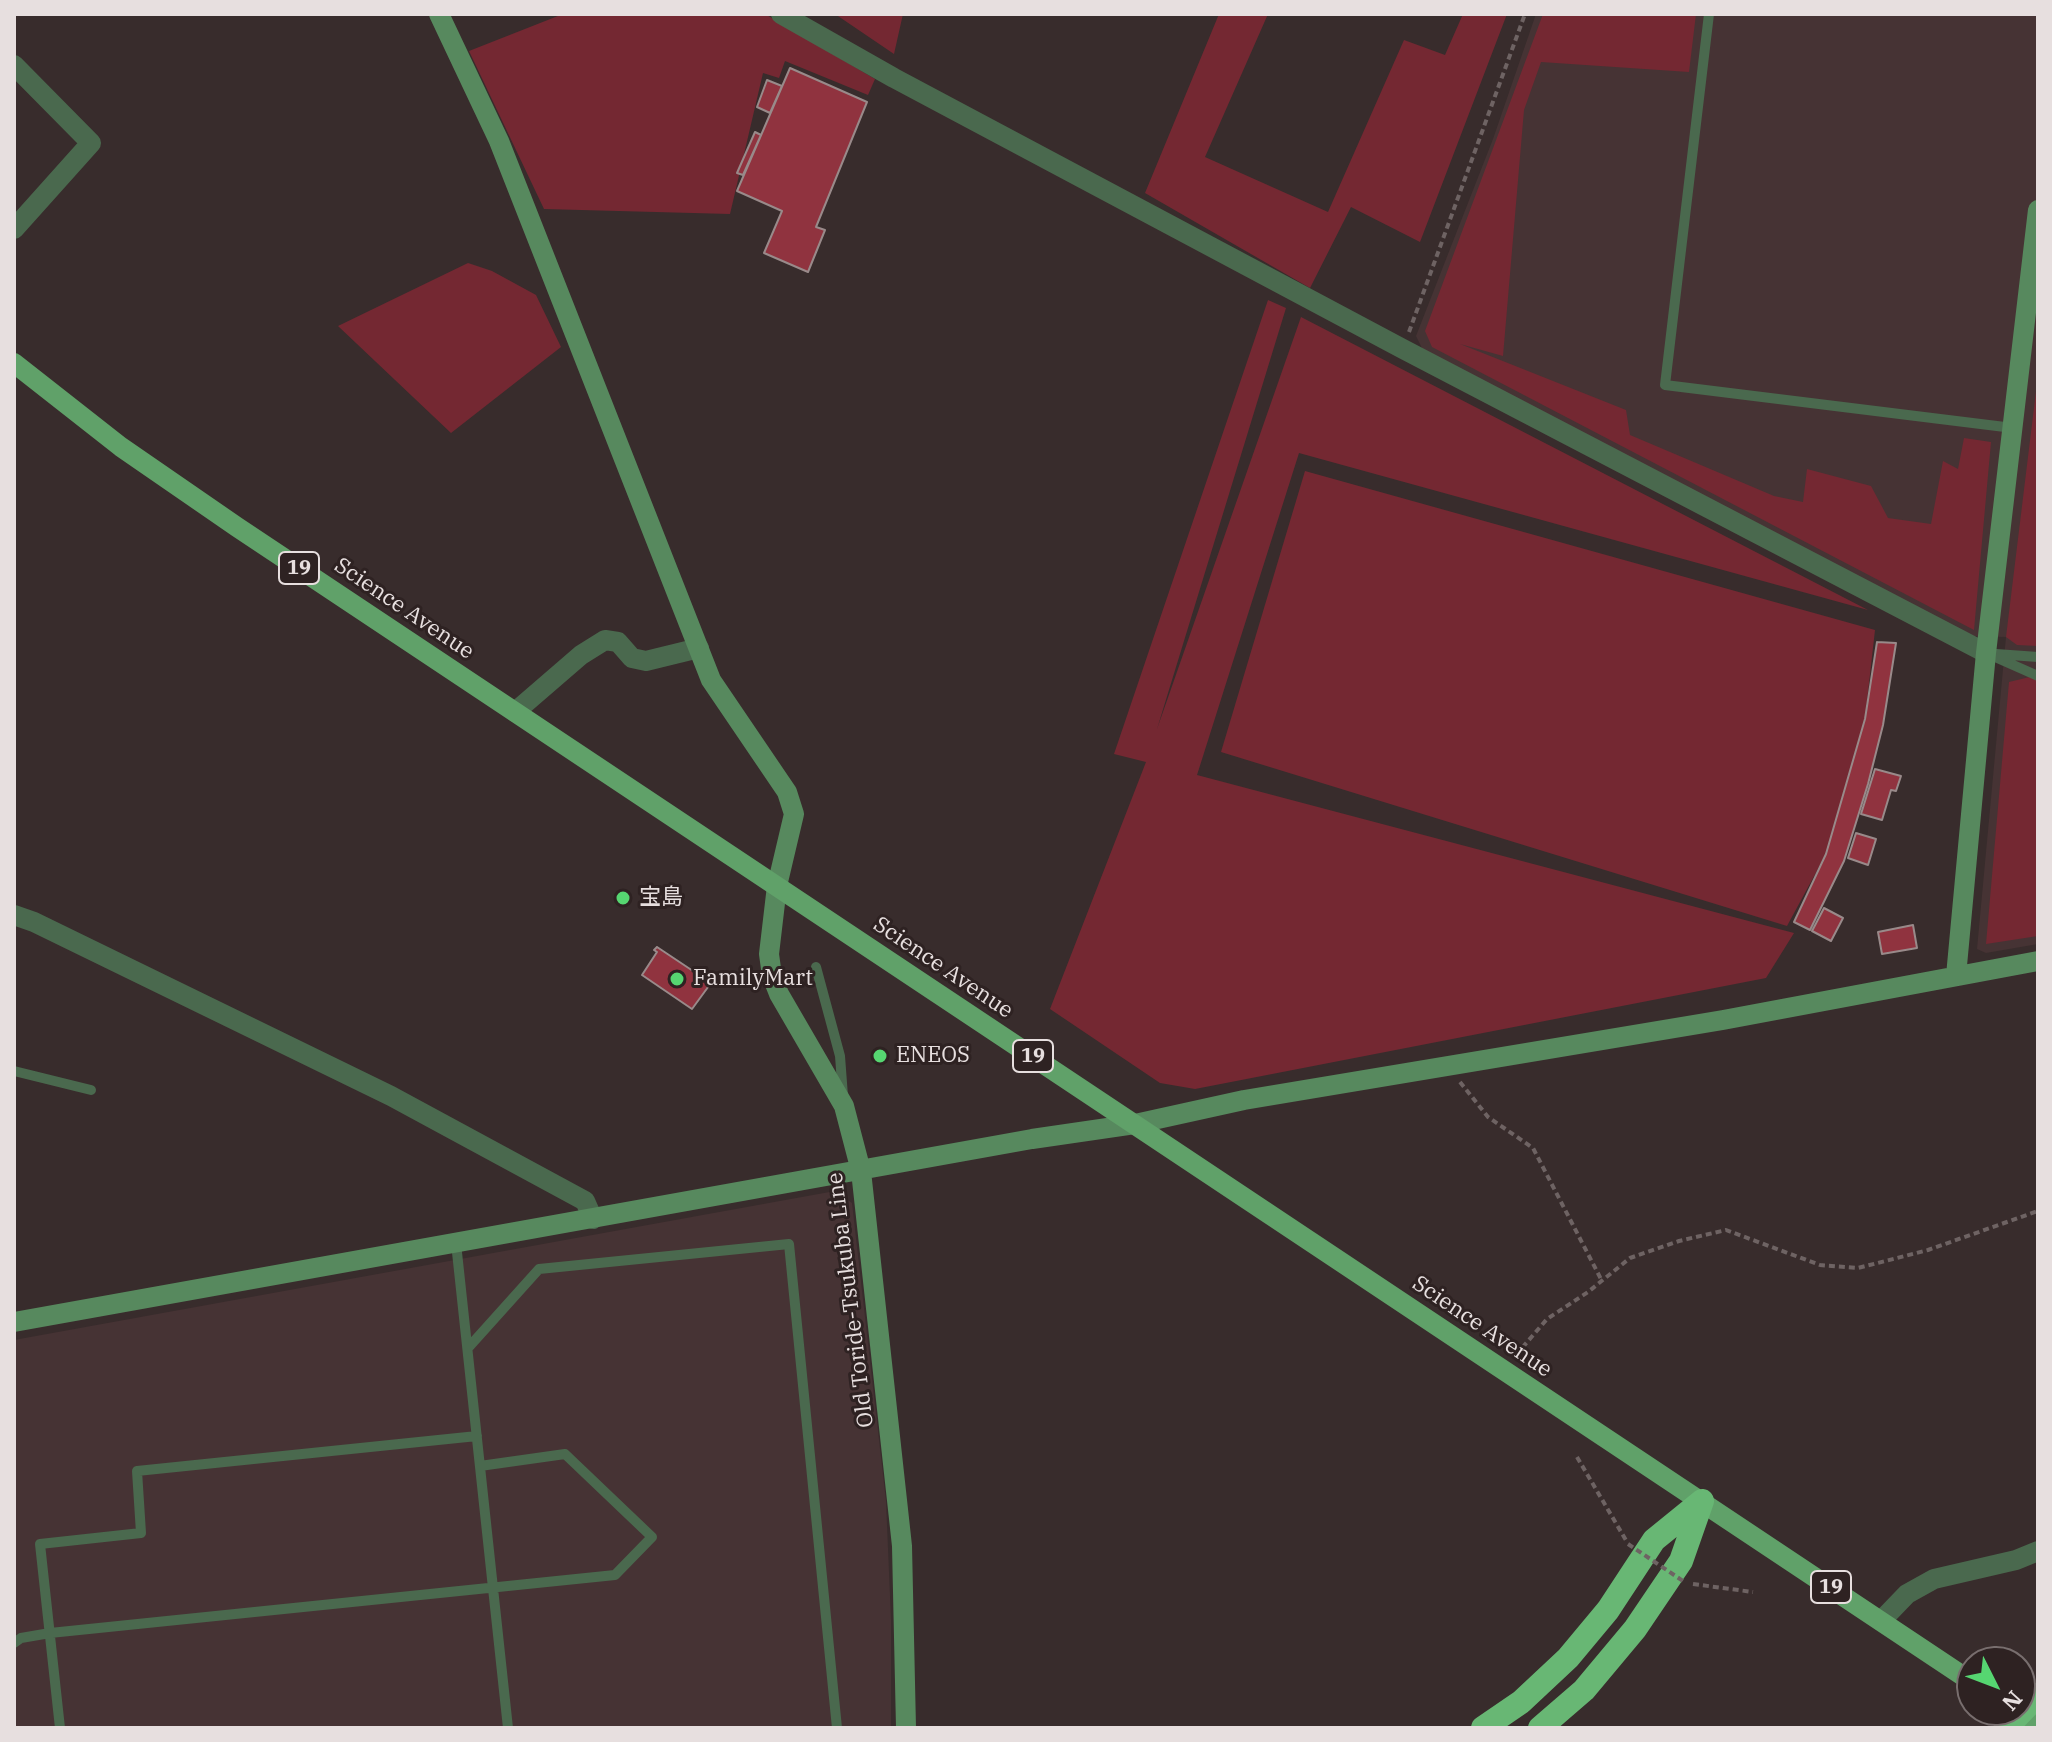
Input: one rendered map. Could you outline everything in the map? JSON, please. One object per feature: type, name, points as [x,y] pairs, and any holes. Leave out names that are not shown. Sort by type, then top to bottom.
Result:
[{"type":"highway","points":[[1483,1728],[1521,1702],[1568,1658],[1608,1610],[1654,1540],[1702,1501]]},
{"type":"highway","points":[[1540,1728],[1584,1690],[1635,1629],[1681,1561],[1702,1501]]},
{"type":"highway","points":[[2006,1728],[2038,1695]]},
{"type":"main road","name":"Science Avenue","points":[[14,363],[121,447],[1956,1671]]},
{"type":"street","name":"Old Toride-Tsukuba Line","points":[[439,14],[499,141],[711,680],[787,792],[794,814],[777,886],[769,954],[772,976],[779,994],[844,1106],[861,1171],[902,1546],[906,1728]]},
{"type":"street","points":[[781,14],[908,86],[1403,349],[1986,653]]},
{"type":"street","points":[[14,65],[91,143],[14,229]]},
{"type":"street","points":[[1956,976],[1986,653],[2038,210]]},
{"type":"street","points":[[515,712],[581,655],[605,640],[618,642],[632,658],[646,661],[699,648]]},
{"type":"street","points":[[14,915],[391,1096],[585,1201],[593,1219]]},
{"type":"street","points":[[14,1322],[1032,1139],[1135,1124],[1244,1100],[1723,1020],[2038,961]]},
{"type":"street","points":[[1881,1621],[1903,1597],[1934,1579],[2016,1560],[2038,1551]]},
{"type":"lane","points":[[1709,14],[1665,385],[2013,428]]},
{"type":"lane","points":[[1986,653],[2038,657]]},
{"type":"lane","points":[[1986,653],[2038,676]]},
{"type":"lane","points":[[816,967],[840,1056],[844,1106]]},
{"type":"lane","points":[[14,1071],[91,1090]]},
{"type":"lane","points":[[456,1243],[508,1728]]},
{"type":"lane","points":[[468,1348],[539,1269],[789,1244],[837,1728]]},
{"type":"lane","points":[[60,1728],[40,1544],[141,1533],[137,1471],[477,1436]]},
{"type":"lane","points":[[14,1643],[21,1638],[50,1633],[615,1575],[652,1537],[565,1454],[480,1466]]},
{"type":"path","points":[[1403,349],[1525,14]]},
{"type":"path","points":[[1447,1066],[1488,1117],[1533,1148],[1602,1281]]},
{"type":"path","points":[[1501,1370],[1547,1319],[1630,1258],[1679,1241],[1726,1230],[1820,1265],[1858,1268],[1928,1250],[2038,1211]]},
{"type":"path","points":[[1577,1457],[1628,1544],[1686,1583],[1753,1592]]},
{"type":"shaded area","points":[[563,14],[765,14],[875,79],[868,95],[785,61],[779,78],[763,73],[730,214],[544,209],[469,51]]},
{"type":"shaded area","points":[[835,14],[903,14],[894,54]]},
{"type":"shaded area","points":[[1219,14],[1268,14],[1205,157],[1328,212],[1404,40],[1445,55],[1463,14],[1507,14],[1420,242],[1351,207],[1310,288],[1145,193]]},
{"type":"shaded area","points":[[1536,14],[2038,14],[2038,944],[1986,953],[1977,949],[2006,637],[1967,636],[1423,350],[1416,336],[1493,139]]},
{"type":"shaded area","points":[[1543,14],[1696,14],[1689,72],[1541,62],[1524,110],[1503,356],[1460,344],[1626,410],[1630,435],[1774,496],[1803,502],[1807,469],[1871,486],[1888,518],[1931,524],[1943,461],[1958,469],[1964,438],[1991,442],[1974,630],[1432,347],[1425,331]]},
{"type":"shaded area","points":[[468,263],[492,271],[536,295],[561,347],[451,433],[338,326]]},
{"type":"shaded area","points":[[1268,300],[1286,308],[1157,729],[1301,317],[1868,610],[1299,453],[1197,775],[1794,933],[1766,978],[1195,1089],[1160,1083],[1050,1009],[1146,762],[1114,754]]},
{"type":"shaded area","points":[[2038,375],[2038,646],[2017,645],[2006,637]]},
{"type":"shaded area","points":[[1305,471],[1875,630],[1865,719],[1826,854],[1787,926],[1221,752]]},
{"type":"shaded area","points":[[2038,675],[2038,936],[1986,944],[2009,682]]},
{"type":"shaded area","points":[[835,1191],[852,1203],[886,1501],[891,1728],[14,1728],[14,1340]]},
{"type":"building","points":[[790,68],[867,102],[816,227],[825,230],[808,272],[764,253],[782,211],[737,191]]},
{"type":"building","points":[[767,80],[782,86],[770,113],[757,107]]},
{"type":"building","points":[[755,132],[761,135],[743,175],[737,173]]},
{"type":"building","points":[[1877,642],[1896,643],[1883,725],[1844,861],[1810,930],[1794,922],[1826,854],[1865,719]]},
{"type":"building","points":[[1875,769],[1901,776],[1896,791],[1891,790],[1882,820],[1861,814]]},
{"type":"building","points":[[1856,833],[1876,839],[1868,865],[1848,858]]},
{"type":"building","points":[[1824,908],[1843,918],[1831,941],[1812,931]]},
{"type":"building","points":[[1913,925],[1917,948],[1882,954],[1878,932]]},
{"type":"building","name":"FamilyMart","points":[[657,947],[711,983],[692,1009],[642,975]]},
{"type":"place","name":"宝島","points":[[623,898]]},
{"type":"place","name":"FamilyMart","points":[[677,979]]},
{"type":"place","name":"ENEOS","points":[[880,1056]]}]
